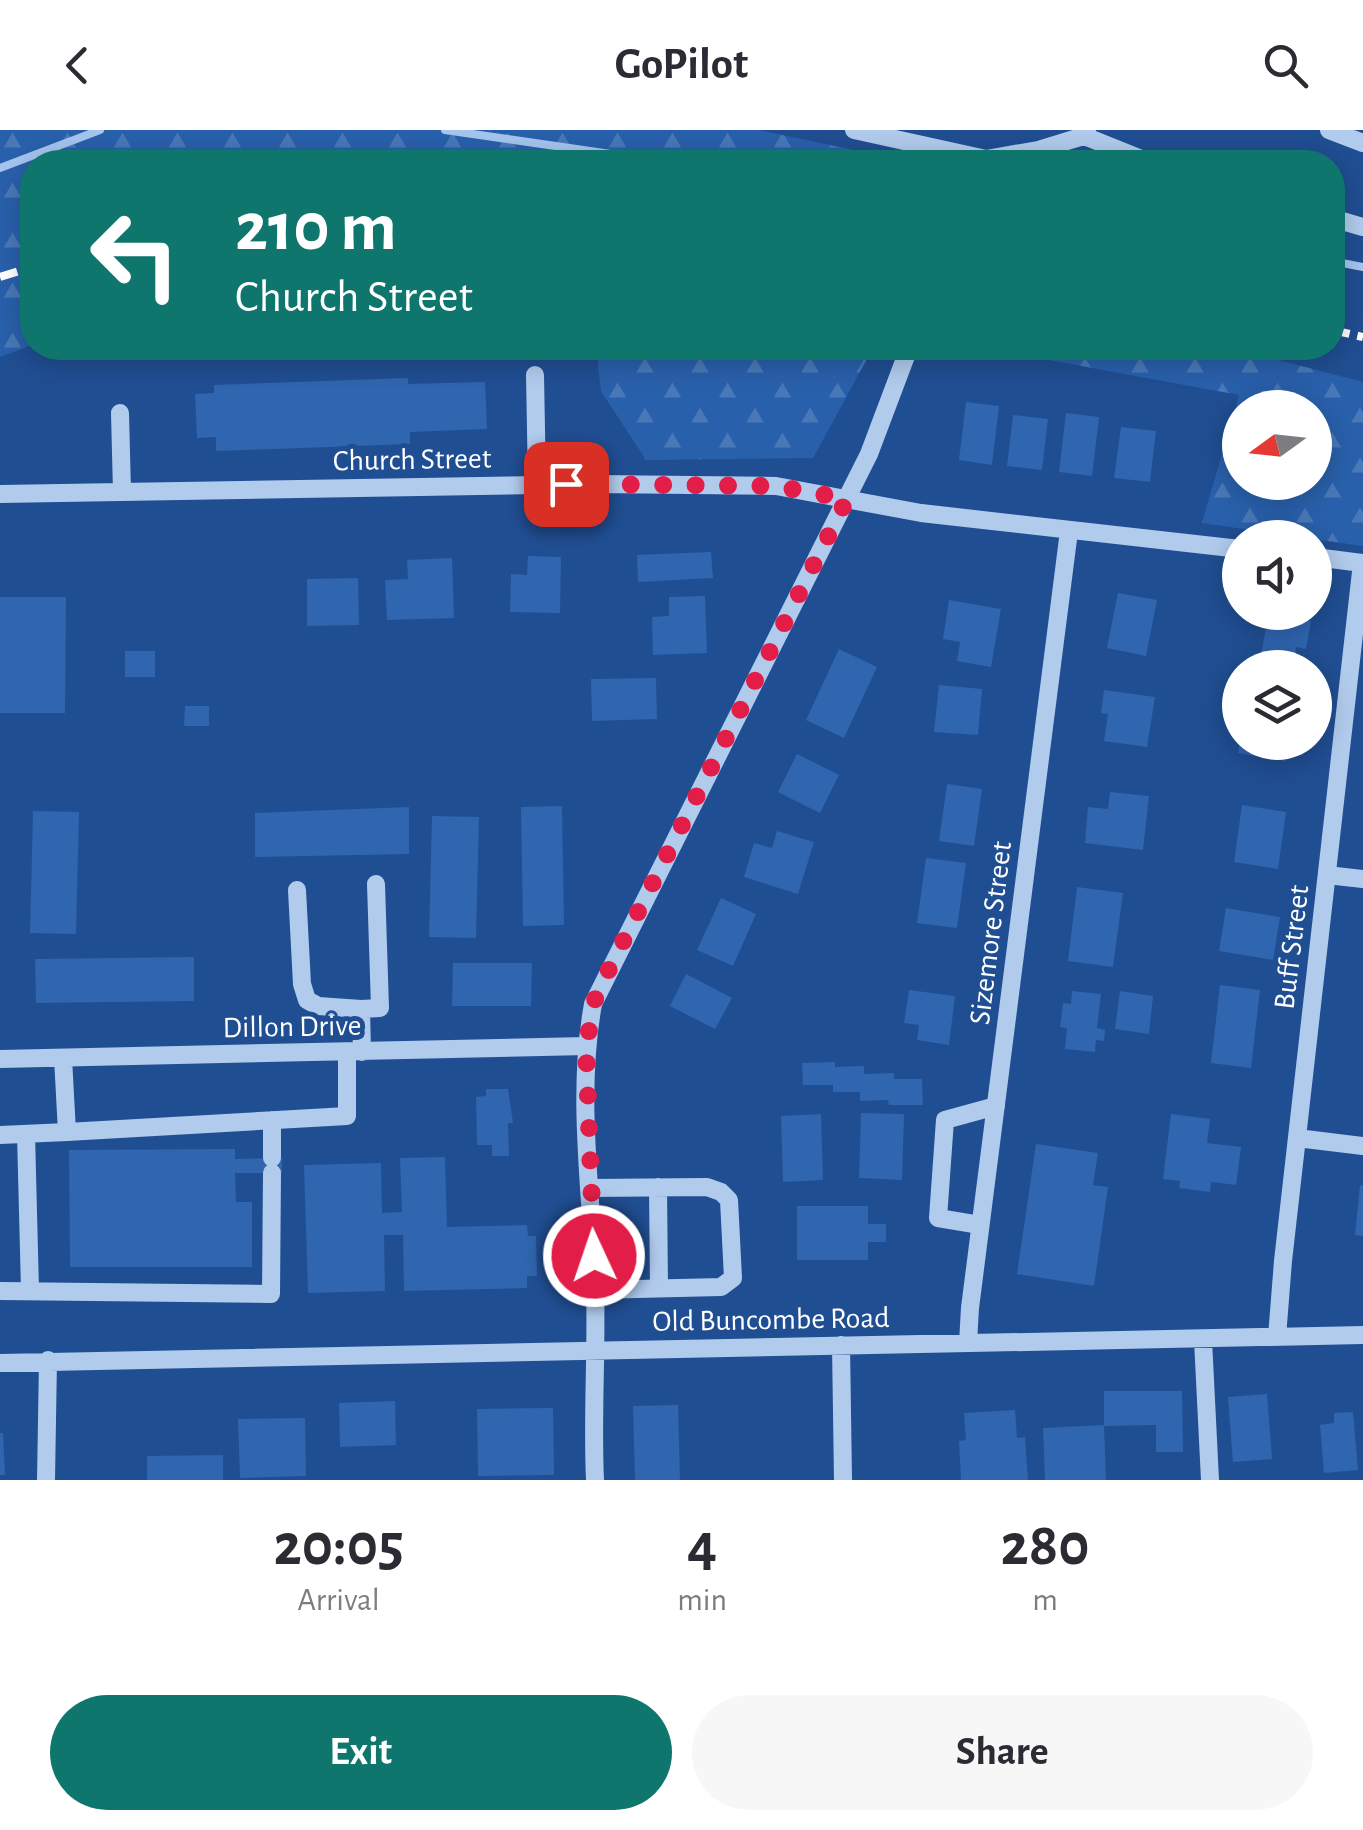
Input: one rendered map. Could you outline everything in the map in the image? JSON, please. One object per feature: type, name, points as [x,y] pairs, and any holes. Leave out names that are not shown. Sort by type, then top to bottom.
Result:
[{"type":"street","points":[[854,130],[948,150]]},
{"type":"street","points":[[1329,130],[1363,143]]},
{"type":"street","points":[[1038,150],[1085,133],[1123,150]]},
{"type":"street","points":[[595,1480],[596,1290],[586,1046],[596,995],[869,454],[904,360]]},
{"type":"street","points":[[534,375],[537,484]]},
{"type":"street","points":[[120,413],[122,492]]},
{"type":"street","name":"Church Street","points":[[0,494],[537,484],[776,486],[920,513],[1222,546]]},
{"type":"street","name":"Sizemore Street","points":[[968,1343],[1069,531]]},
{"type":"street","points":[[1332,559],[1362,563]]},
{"type":"street","name":"Buff Street","points":[[1277,1338],[1362,563]]},
{"type":"street","points":[[1327,875],[1363,879]]},
{"type":"street","points":[[297,890],[302,984],[307,1000],[318,1006],[380,1008],[376,884]]},
{"type":"street","points":[[0,1135],[348,1116],[361,1009]]},
{"type":"street","name":"Dillon Drive","points":[[0,1060],[586,1046]]},
{"type":"street","points":[[63,1058],[66,1132]]},
{"type":"street","points":[[980,1225],[938,1218],[945,1120],[996,1106]]},
{"type":"street","points":[[0,1290],[271,1294],[272,1120]]},
{"type":"street","points":[[26,1134],[30,1290]]},
{"type":"street","points":[[1297,1138],[1363,1146]]},
{"type":"street","points":[[658,1187],[659,1288]]},
{"type":"street","points":[[590,1188],[707,1187],[729,1200],[732,1278],[721,1288],[596,1290]]},
{"type":"street","name":"Old Buncombe Road","points":[[0,1362],[1363,1335]]},
{"type":"street","points":[[1203,1340],[1210,1480]]},
{"type":"street","points":[[841,1345],[843,1480]]},
{"type":"street","points":[[46,1480],[48,1360]]},
{"type":"green space","points":[[0,130],[758,130],[854,150],[20,150],[20,350],[0,357]]},
{"type":"green space","points":[[597,360],[866,360],[813,458],[646,460],[601,391]]},
{"type":"green space","points":[[1048,360],[1279,360],[1363,382],[1363,546],[1332,542],[1332,520],[1222,520],[1222,526],[1202,523],[1222,454],[1222,500],[1332,500],[1332,390],[1222,392]]},
{"type":"building","points":[[408,378],[408,384],[485,382],[487,429],[410,432],[410,444],[216,451],[216,437],[197,438],[195,394],[214,393],[214,385]]},
{"type":"building","points":[[966,402],[999,406],[992,465],[959,460]]},
{"type":"building","points":[[1066,413],[1099,417],[1092,476],[1059,472]]},
{"type":"building","points":[[1013,415],[1048,419],[1042,470],[1007,466]]},
{"type":"building","points":[[1121,427],[1156,431],[1150,482],[1114,478]]},
{"type":"building","points":[[711,552],[713,578],[638,582],[637,555]]},
{"type":"building","points":[[528,556],[561,557],[560,613],[510,612],[511,574],[527,575]]},
{"type":"building","points":[[452,558],[454,618],[387,620],[385,580],[408,579],[407,560]]},
{"type":"building","points":[[358,578],[359,625],[307,626],[307,579]]},
{"type":"building","points":[[1118,593],[1157,600],[1146,656],[1107,648]]},
{"type":"building","points":[[705,596],[707,653],[653,655],[652,617],[669,616],[669,597]]},
{"type":"building","points":[[0,597],[66,597],[65,713],[0,713]]},
{"type":"building","points":[[949,600],[1001,609],[991,667],[957,661],[960,642],[943,639]]},
{"type":"building","points":[[1265,630],[1309,630],[1306,649],[1262,650]]},
{"type":"building","points":[[839,649],[877,667],[844,738],[806,720]]},
{"type":"building","points":[[125,651],[155,651],[155,677],[125,677]]},
{"type":"building","points":[[656,678],[657,719],[592,721],[591,679]]},
{"type":"building","points":[[939,685],[982,689],[978,735],[934,732]]},
{"type":"building","points":[[1104,690],[1155,697],[1147,747],[1104,741],[1108,714],[1101,713]]},
{"type":"building","points":[[185,706],[209,706],[209,726],[184,726]]},
{"type":"building","points":[[797,754],[839,775],[820,813],[778,792]]},
{"type":"building","points":[[947,784],[982,789],[974,846],[939,841]]},
{"type":"building","points":[[1110,792],[1149,796],[1143,850],[1085,843],[1088,807],[1108,809]]},
{"type":"building","points":[[1242,805],[1286,812],[1278,869],[1234,862]]},
{"type":"building","points":[[562,806],[564,925],[523,926],[521,807]]},
{"type":"building","points":[[409,807],[409,854],[255,857],[255,813]]},
{"type":"building","points":[[33,811],[79,812],[76,934],[30,933]]},
{"type":"building","points":[[432,816],[479,817],[476,938],[429,937]]},
{"type":"building","points":[[777,831],[814,842],[798,894],[744,877],[754,843],[772,848]]},
{"type":"building","points":[[926,858],[966,863],[957,928],[917,923]]},
{"type":"building","points":[[1077,887],[1123,893],[1113,967],[1068,961]]},
{"type":"building","points":[[721,898],[756,914],[733,966],[697,950]]},
{"type":"building","points":[[1226,908],[1280,917],[1273,960],[1219,951]]},
{"type":"building","points":[[194,957],[194,1001],[36,1003],[35,959]]},
{"type":"building","points":[[453,963],[532,963],[531,1006],[452,1006]]},
{"type":"building","points":[[686,974],[732,998],[715,1029],[670,1006]]},
{"type":"building","points":[[1220,985],[1260,990],[1251,1068],[1211,1063]]},
{"type":"building","points":[[909,990],[955,996],[949,1045],[917,1040],[919,1025],[904,1023]]},
{"type":"building","points":[[1072,991],[1101,994],[1097,1028],[1105,1030],[1104,1041],[1096,1040],[1095,1052],[1065,1049],[1067,1028],[1060,1027],[1063,1003],[1071,1004]]},
{"type":"building","points":[[1120,991],[1153,996],[1149,1034],[1115,1029]]},
{"type":"building","points":[[835,1062],[835,1067],[864,1066],[864,1074],[894,1073],[894,1079],[922,1079],[923,1105],[860,1101],[860,1092],[833,1092],[833,1085],[803,1085],[802,1063]]},
{"type":"building","points":[[486,1089],[508,1089],[513,1123],[508,1123],[509,1156],[492,1156],[492,1145],[477,1145],[476,1097],[486,1096]]},
{"type":"building","points":[[861,1113],[904,1114],[902,1180],[859,1178]]},
{"type":"building","points":[[821,1114],[823,1180],[783,1182],[781,1116]]},
{"type":"building","points":[[1171,1114],[1210,1119],[1207,1143],[1241,1147],[1236,1185],[1211,1182],[1210,1192],[1179,1188],[1180,1181],[1163,1179]]},
{"type":"building","points":[[1036,1144],[1098,1153],[1093,1185],[1108,1187],[1094,1286],[1017,1274]]},
{"type":"building","points":[[235,1149],[235,1159],[282,1158],[282,1173],[235,1173],[236,1202],[252,1202],[252,1267],[70,1267],[69,1150]]},
{"type":"building","points":[[445,1157],[447,1227],[527,1225],[528,1236],[536,1236],[537,1276],[527,1276],[527,1288],[404,1291],[403,1235],[384,1235],[385,1291],[308,1293],[304,1165],[381,1163],[382,1213],[402,1212],[400,1158]]},
{"type":"building","points":[[1360,1185],[1363,1186],[1363,1236],[1355,1235]]},
{"type":"building","points":[[797,1206],[868,1206],[868,1224],[886,1224],[886,1242],[868,1242],[868,1260],[797,1260]]},
{"type":"building","points":[[1104,1391],[1182,1391],[1183,1452],[1156,1452],[1156,1425],[1104,1426]]},
{"type":"building","points":[[1267,1394],[1272,1459],[1233,1462],[1228,1397]]},
{"type":"building","points":[[395,1401],[396,1445],[340,1447],[339,1403]]},
{"type":"building","points":[[678,1405],[680,1480],[635,1480],[633,1406]]},
{"type":"building","points":[[553,1408],[554,1475],[478,1476],[477,1409]]},
{"type":"building","points":[[1015,1410],[1017,1438],[1025,1437],[1028,1480],[961,1480],[959,1441],[966,1440],[964,1413]]},
{"type":"building","points":[[1353,1412],[1358,1470],[1324,1473],[1320,1425],[1334,1423],[1334,1413]]},
{"type":"building","points":[[305,1418],[306,1476],[240,1478],[238,1419]]},
{"type":"building","points":[[1104,1425],[1106,1480],[1045,1480],[1043,1428]]},
{"type":"building","points":[[3,1433],[5,1475],[0,1475]]},
{"type":"building","points":[[223,1455],[223,1480],[147,1480],[147,1456]]},
{"type":"waterway","points":[[47,150],[100,130]]},
{"type":"waterway","points":[[445,130],[583,150]]},
{"type":"waterway","points":[[0,168],[20,160]]},
{"type":"waterway","points":[[1345,264],[1363,267]]},
{"type":"railway","points":[[0,277],[20,271]]},
{"type":"railway","points":[[1345,333],[1363,337]]},
{"type":"route","points":[[566,484],[776,486],[847,499],[596,995],[586,1046],[594,1256]]}]
